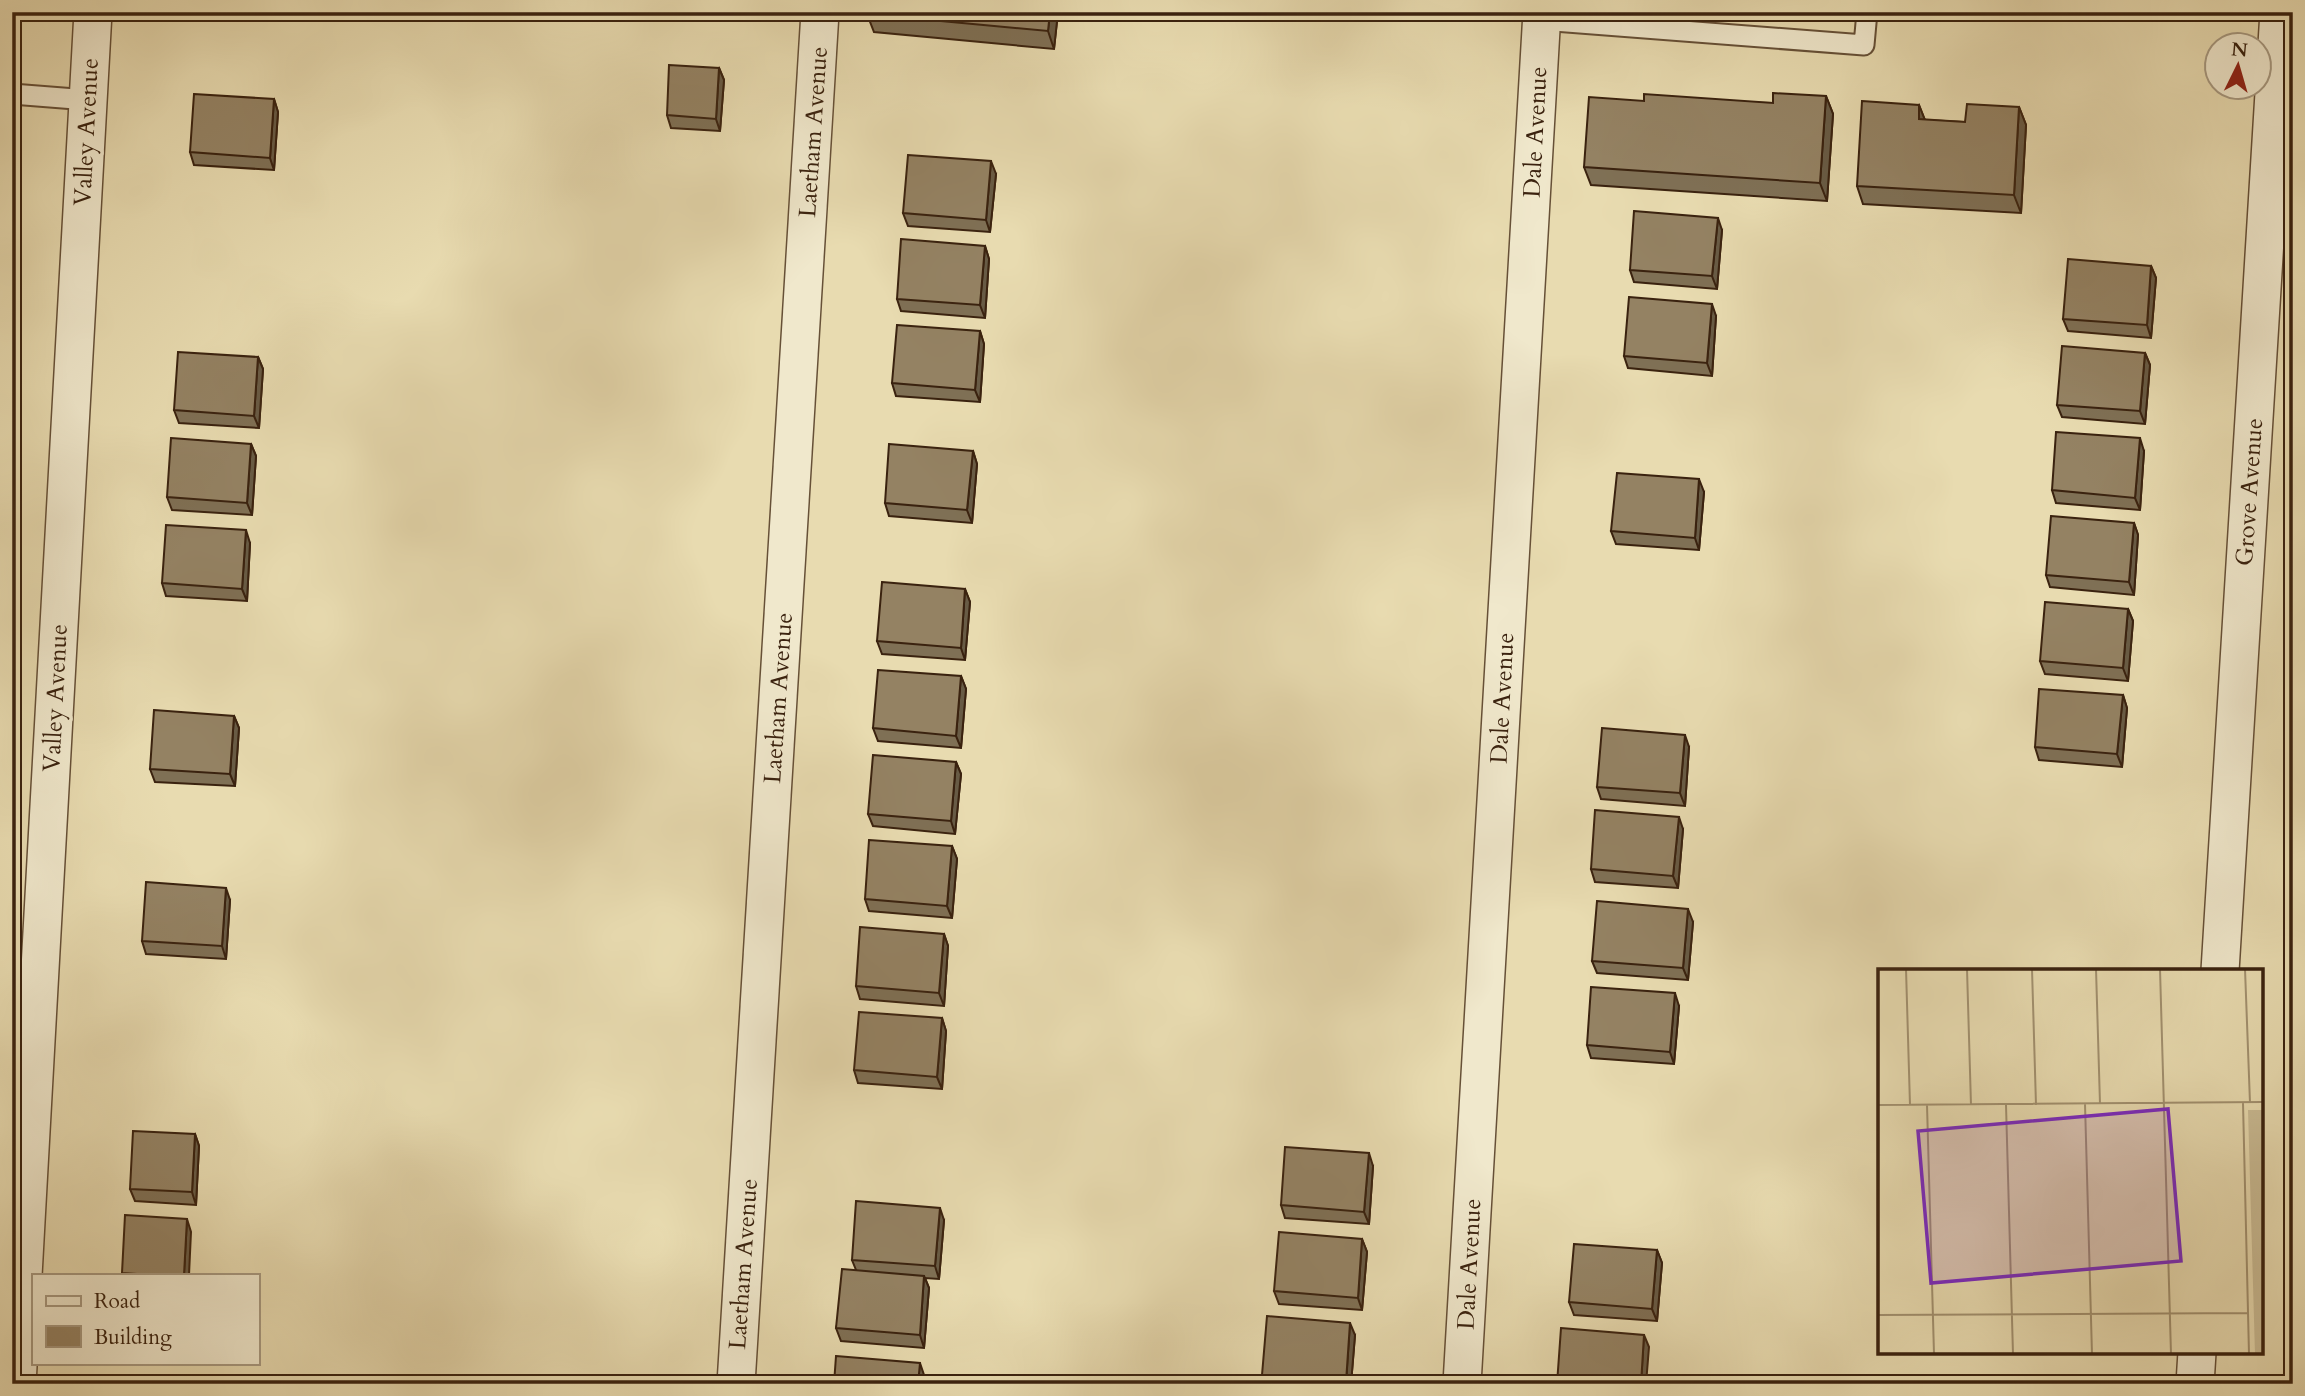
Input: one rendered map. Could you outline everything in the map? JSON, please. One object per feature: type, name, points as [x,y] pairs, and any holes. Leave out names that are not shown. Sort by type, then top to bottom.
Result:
[{"type":"street","name":"Valley Avenue","points":[[17,1384],[93,12]]},
{"type":"street","name":"Laetham Avenue","points":[[736,1384],[820,12]]},
{"type":"street","name":"Grove Avenue","points":[[2220,969],[2279,12]]},
{"type":"street","name":"Dale Avenue","points":[[1462,1384],[1541,16]]},
{"type":"street","points":[[2195,1384],[2197,1354]]},
{"type":"lane","points":[[1541,16],[1864,45],[1867,12]]},
{"type":"lane","points":[[12,93],[88,100]]},
{"type":"building","points":[[867,12],[1050,12],[1048,31]]},
{"type":"building","points":[[669,65],[719,68],[716,119],[667,115]]},
{"type":"building","points":[[1773,93],[1826,96],[1820,183],[1584,167],[1589,97],[1644,101],[1644,94],[1773,103]]},
{"type":"building","points":[[194,94],[274,99],[270,158],[190,152]]},
{"type":"building","points":[[1862,101],[1919,105],[1919,119],[1965,122],[1967,104],[2019,107],[2014,195],[1857,186]]},
{"type":"building","points":[[908,155],[991,161],[986,220],[903,213]]},
{"type":"building","points":[[1634,211],[1718,218],[1712,276],[1630,270]]},
{"type":"building","points":[[901,239],[985,246],[980,305],[897,299]]},
{"type":"building","points":[[2068,259],[2151,266],[2147,325],[2063,319]]},
{"type":"building","points":[[1629,297],[1712,304],[1707,363],[1624,356]]},
{"type":"building","points":[[897,325],[980,331],[975,390],[892,383]]},
{"type":"building","points":[[2062,346],[2145,353],[2140,411],[2057,405]]},
{"type":"building","points":[[178,352],[258,357],[254,416],[174,410]]},
{"type":"building","points":[[2056,432],[2140,438],[2135,498],[2052,490]]},
{"type":"building","points":[[171,438],[251,444],[247,503],[167,497]]},
{"type":"building","points":[[889,444],[973,451],[967,510],[885,503]]},
{"type":"building","points":[[1617,473],[1699,479],[1695,538],[1611,531]]},
{"type":"building","points":[[2051,516],[2134,523],[2129,582],[2046,575]]},
{"type":"building","points":[[166,525],[246,530],[242,589],[162,583]]},
{"type":"building","points":[[882,582],[965,589],[961,648],[877,641]]},
{"type":"building","points":[[2045,602],[2128,609],[2123,668],[2040,661]]},
{"type":"building","points":[[878,670],[961,676],[956,736],[873,728]]},
{"type":"building","points":[[2039,689],[2123,695],[2117,754],[2035,747]]},
{"type":"building","points":[[154,710],[234,716],[230,774],[150,769]]},
{"type":"building","points":[[1602,728],[1685,735],[1680,793],[1597,787]]},
{"type":"building","points":[[873,755],[956,762],[951,821],[868,814]]},
{"type":"building","points":[[1595,810],[1679,817],[1673,876],[1591,869]]},
{"type":"building","points":[[869,840],[952,846],[947,906],[865,899]]},
{"type":"building","points":[[146,882],[226,888],[222,946],[142,941]]},
{"type":"building","points":[[1597,901],[1688,909],[1683,968],[1592,961]]},
{"type":"building","points":[[860,927],[944,934],[939,993],[856,986]]},
{"type":"building","points":[[1591,987],[1675,993],[1670,1052],[1587,1045]]},
{"type":"building","points":[[859,1012],[942,1018],[937,1077],[854,1070]]},
{"type":"building","points":[[133,1131],[195,1134],[192,1192],[130,1189]]},
{"type":"building","points":[[1285,1147],[1369,1153],[1364,1212],[1281,1205]]},
{"type":"building","points":[[856,1201],[940,1208],[935,1266],[852,1260]]},
{"type":"building","points":[[125,1215],[187,1219],[184,1274],[122,1273]]},
{"type":"building","points":[[1279,1232],[1362,1239],[1358,1298],[1274,1291]]},
{"type":"building","points":[[1574,1244],[1657,1250],[1652,1309],[1569,1302]]},
{"type":"building","points":[[842,1269],[924,1276],[920,1335],[836,1328]]},
{"type":"building","points":[[1267,1316],[1350,1323],[1346,1382],[1262,1375]]},
{"type":"building","points":[[1561,1328],[1644,1335],[1641,1384],[1557,1384]]},
{"type":"building","points":[[836,1356],[920,1363],[918,1384],[834,1384]]}]
